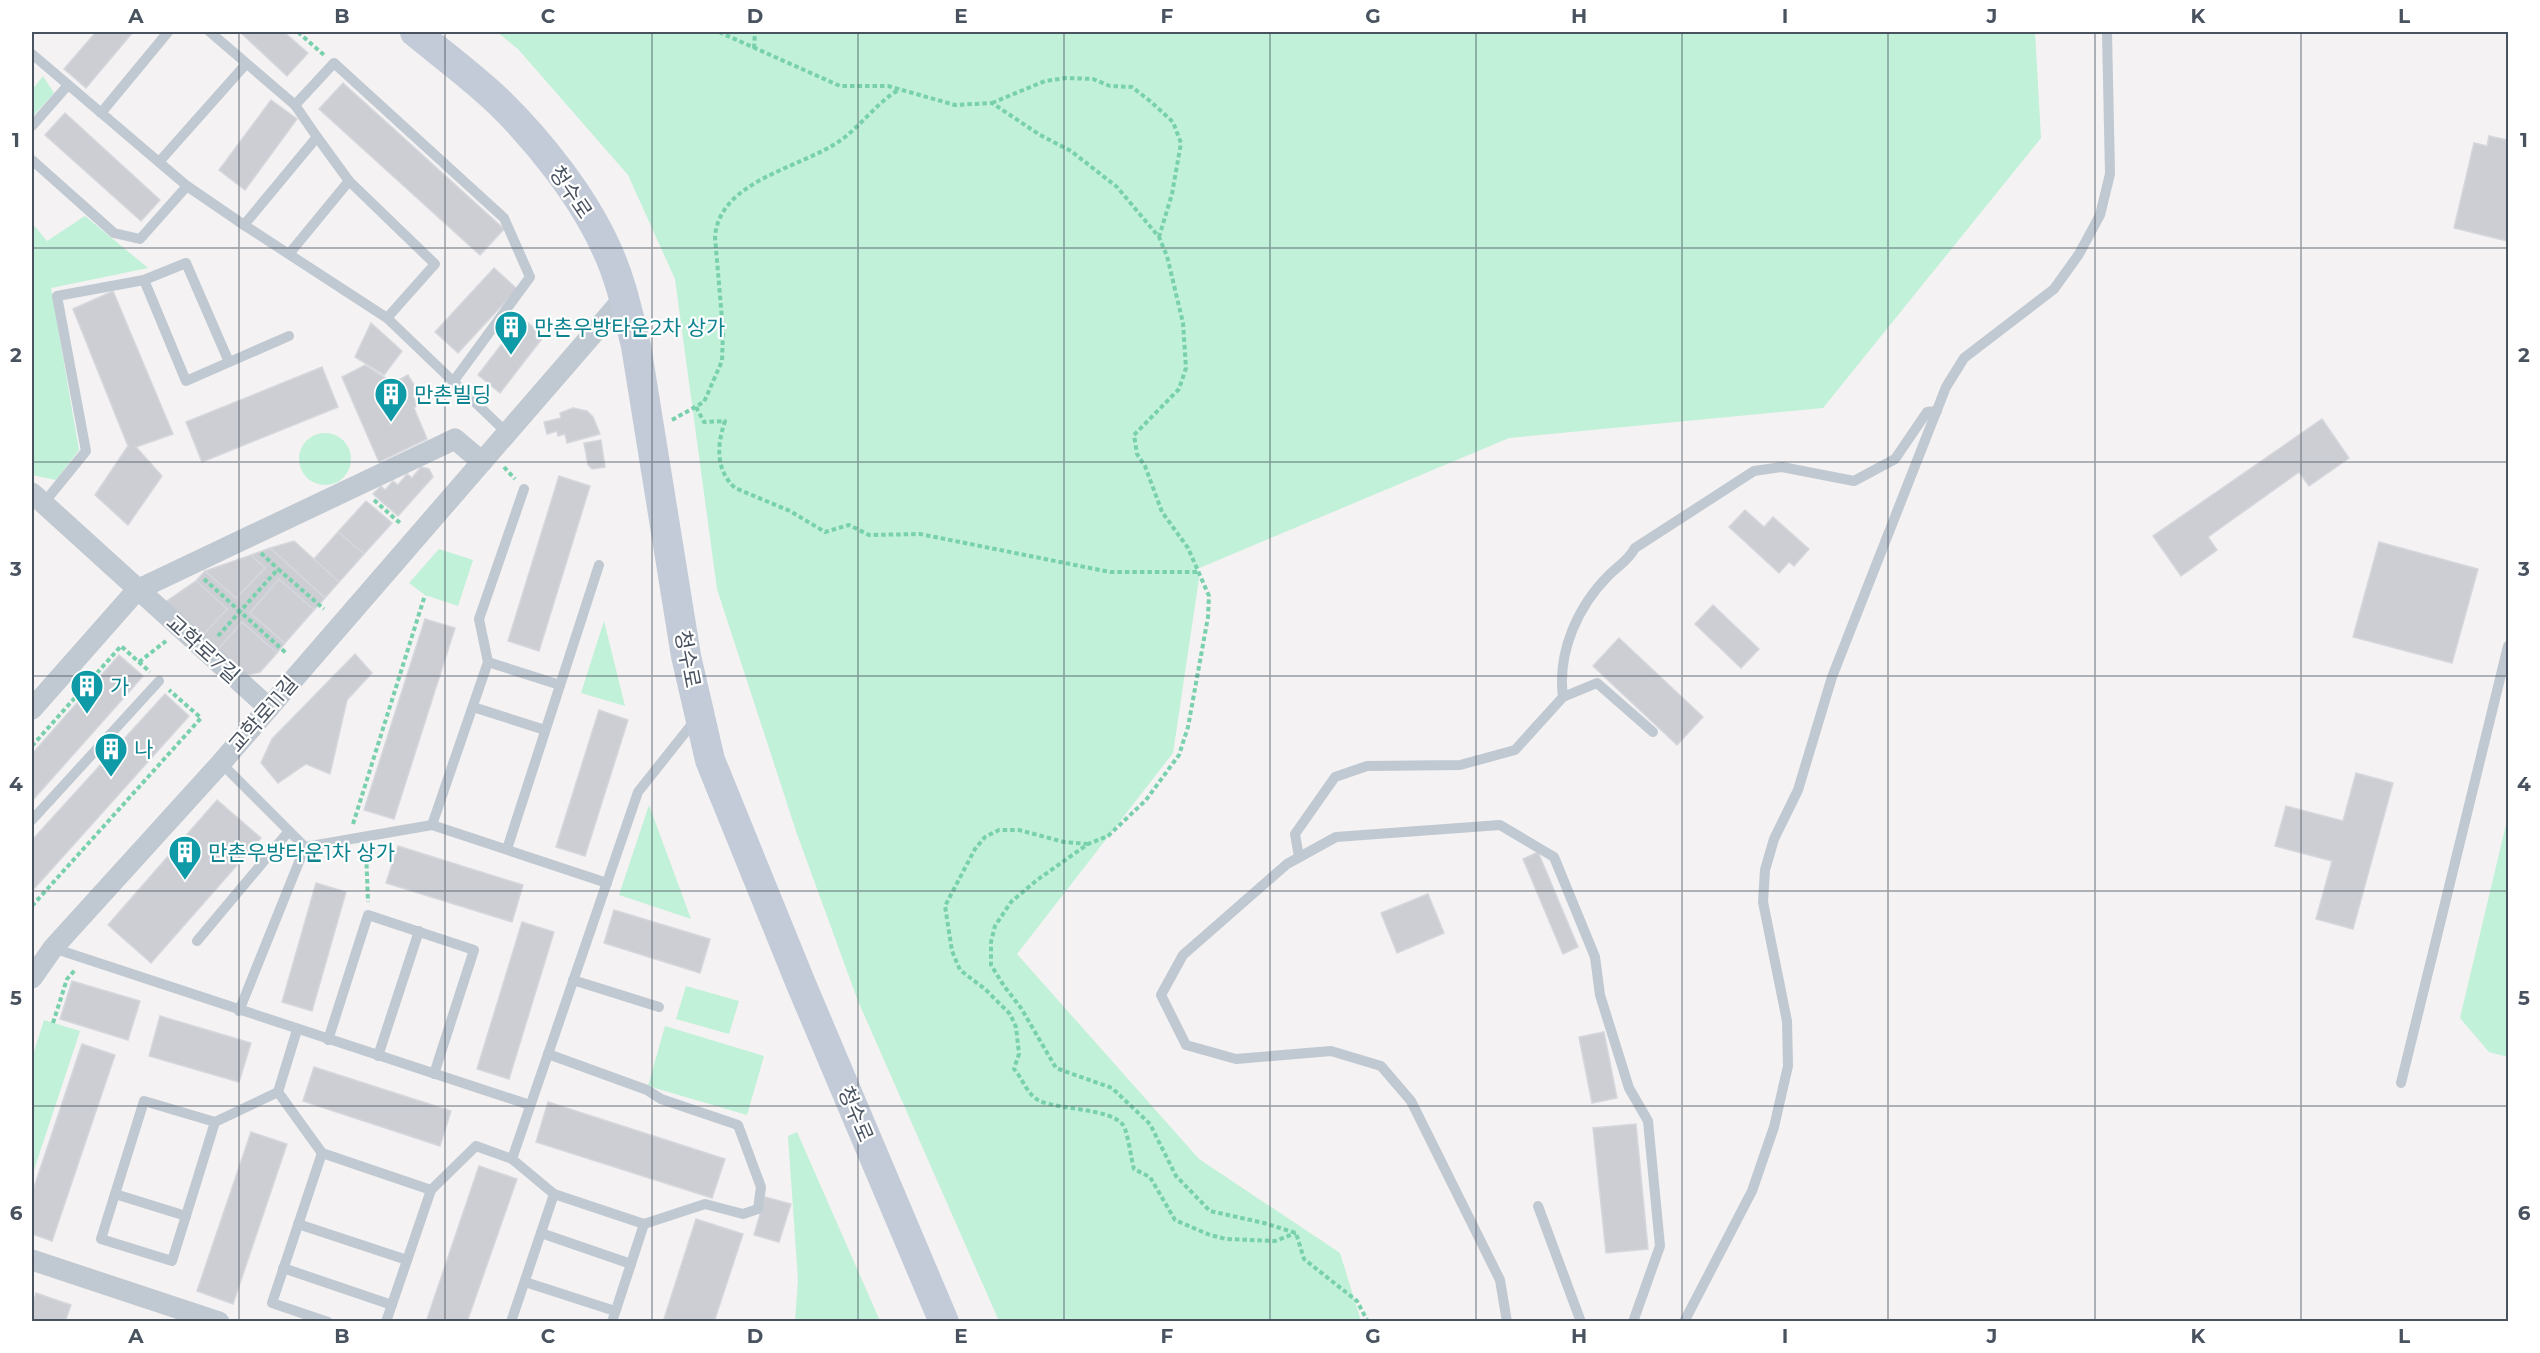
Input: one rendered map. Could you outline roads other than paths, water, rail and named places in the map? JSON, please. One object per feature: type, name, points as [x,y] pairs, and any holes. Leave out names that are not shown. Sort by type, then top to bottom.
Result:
[{"type":"main road","name":"청수로","points":[[415,32],[499,102],[534,140],[587,214],[607,250],[624,298],[636,346],[686,656],[710,760],[801,984],[944,1322]]},
{"type":"street","name":"교학로11길","points":[[39,961],[221,763],[490,462],[507,433],[624,298]]},
{"type":"street","points":[[32,709],[137,590],[455,439],[490,462]]},
{"type":"street","name":"교학로7길","points":[[37,499],[269,708]]},
{"type":"street","points":[[32,1260],[219,1322]]},
{"type":"lane","points":[[101,113],[168,32]]},
{"type":"lane","points":[[210,32],[295,105],[349,181],[435,264],[387,318]]},
{"type":"lane","points":[[1684,1322],[1752,1191],[1774,1127],[1788,1066],[1787,1021],[1763,902],[1765,870],[1771,849],[1798,790],[1832,677],[1946,387],[1964,358],[2054,289],[2079,254],[2100,216],[2110,174],[2107,32]]},
{"type":"lane","points":[[32,54],[188,186],[387,318],[507,433]]},
{"type":"lane","points":[[295,105],[334,63],[504,218],[530,277],[453,382]]},
{"type":"lane","points":[[159,162],[246,64]]},
{"type":"lane","points":[[32,126],[68,85]]},
{"type":"lane","points":[[244,225],[317,136]]},
{"type":"lane","points":[[32,160],[114,233],[140,239],[188,186]]},
{"type":"lane","points":[[289,254],[349,181]]},
{"type":"lane","points":[[37,499],[86,451],[57,296],[144,280],[186,263],[230,362]]},
{"type":"lane","points":[[144,280],[186,381],[289,336]]},
{"type":"lane","points":[[1563,697],[1560,677],[1574,622],[1610,575],[1628,561],[1635,548],[1754,471],[1782,467],[1854,481],[1895,459],[1927,412],[1937,411]]},
{"type":"lane","points":[[432,825],[488,662],[479,619],[524,489]]},
{"type":"lane","points":[[507,849],[599,565]]},
{"type":"lane","points":[[2401,1083],[2505,679],[2508,646]]},
{"type":"lane","points":[[488,662],[560,685]]},
{"type":"lane","points":[[32,820],[159,681]]},
{"type":"lane","points":[[1299,857],[1295,834],[1335,777],[1367,766],[1460,765],[1515,750],[1563,697],[1597,683],[1653,732]]},
{"type":"lane","points":[[472,707],[545,730]]},
{"type":"lane","points":[[512,1159],[638,792],[699,714]]},
{"type":"lane","points":[[221,763],[305,847]]},
{"type":"lane","points":[[305,847],[432,825],[607,883]]},
{"type":"lane","points":[[1507,1322],[1500,1280],[1411,1101],[1381,1066],[1331,1051],[1236,1059],[1186,1045],[1161,995],[1183,955],[1287,864],[1336,837],[1500,825],[1554,857],[1594,957],[1600,994],[1629,1088],[1648,1121],[1660,1246],[1633,1322]]},
{"type":"lane","points":[[197,941],[289,831]]},
{"type":"lane","points":[[239,1011],[305,847]]},
{"type":"lane","points":[[328,1040],[368,915],[474,950],[434,1074]]},
{"type":"lane","points":[[378,1056],[418,932]]},
{"type":"lane","points":[[39,961],[239,1011],[530,1105]]},
{"type":"lane","points":[[573,980],[659,1007]]},
{"type":"lane","points":[[215,1122],[172,1261],[101,1239],[144,1101],[215,1122],[278,1092],[297,1030]]},
{"type":"lane","points":[[386,1322],[431,1190],[476,1146],[512,1159],[554,1194],[644,1224],[705,1204],[743,1214],[758,1209],[761,1187],[738,1125],[661,1099],[647,1090],[548,1054]]},
{"type":"lane","points":[[278,1092],[322,1153],[431,1190]]},
{"type":"lane","points":[[322,1153],[272,1303],[328,1322]]},
{"type":"lane","points":[[115,1194],[186,1216]]},
{"type":"lane","points":[[511,1322],[554,1194]]},
{"type":"lane","points":[[1538,1206],[1581,1322]]},
{"type":"lane","points":[[298,1224],[407,1260]]},
{"type":"lane","points":[[525,1281],[613,1316],[644,1224]]},
{"type":"lane","points":[[541,1233],[631,1263]]},
{"type":"lane","points":[[283,1268],[392,1305]]},
{"type":"place","name":"만촌우방타운2차 상가","points":[[511,356]]},
{"type":"place","name":"만촌빌딩","points":[[391,423]]},
{"type":"place","name":"가","points":[[87,715]]},
{"type":"place","name":"나","points":[[111,778]]},
{"type":"place","name":"만촌우방타운1차 상가","points":[[185,881]]}]
